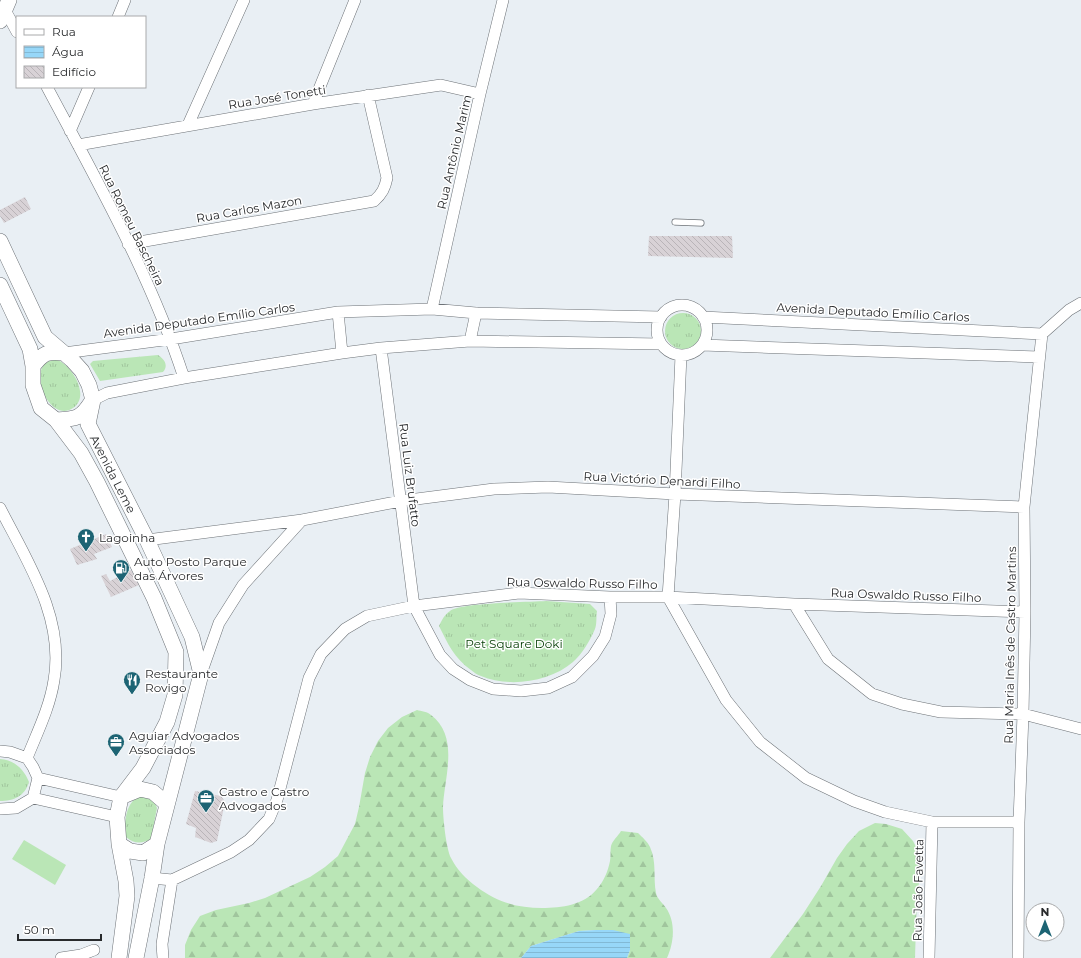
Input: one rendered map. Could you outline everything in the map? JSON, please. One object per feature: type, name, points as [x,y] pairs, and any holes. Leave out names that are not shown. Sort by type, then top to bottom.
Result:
[{"type":"street","points":[[118,16],[125,0]]},
{"type":"street","points":[[188,125],[244,0]]},
{"type":"street","points":[[313,104],[355,0]]},
{"type":"street","name":"Rua Antônio Marim","points":[[432,309],[480,94],[503,0]]},
{"type":"street","points":[[5,10],[16,30]]},
{"type":"street","name":"Rua José Tonetti","points":[[78,145],[188,125],[441,84],[480,94]]},
{"type":"street","name":"Rua Romeu Bascheira","points":[[48,88],[128,244],[171,338],[184,378]]},
{"type":"street","points":[[70,131],[89,88]]},
{"type":"street","name":"Rua Carlos Mazon","points":[[128,244],[374,201],[381,195],[385,188],[387,178],[368,95]]},
{"type":"street","name":"Avenida Leme","points":[[0,241],[45,336],[82,371],[89,385],[93,400],[88,424],[147,540],[192,637],[200,674]]},
{"type":"street","name":"Avenida Leme","points":[[0,285],[30,349],[33,366],[33,385],[41,408],[56,420],[80,452],[97,482],[154,598],[176,652],[175,695],[166,722],[143,768],[121,797]]},
{"type":"street","points":[[1042,334],[1070,310],[1081,303]]},
{"type":"street","points":[[683,306],[695,310],[703,317],[707,331],[706,338],[702,345],[693,353],[681,355],[670,352],[661,344],[658,330],[661,317],[670,309],[683,306]]},
{"type":"street","name":"Avenida Deputado Emílio Carlos","points":[[64,353],[338,312],[432,309],[476,313],[661,317]]},
{"type":"street","points":[[338,312],[342,353]]},
{"type":"street","points":[[470,341],[476,313]]},
{"type":"street","name":"Avenida Deputado Emílio Carlos","points":[[703,317],[1042,334]]},
{"type":"street","name":"Rua Maria Inês de Castro Martins","points":[[1018,958],[1019,822],[1025,612],[1024,507],[1042,334]]},
{"type":"street","points":[[56,420],[72,419],[83,414],[93,400],[107,393],[184,378],[381,348],[470,341],[661,344]]},
{"type":"street","points":[[702,345],[1039,357]]},
{"type":"street","name":"Rua Luiz Brufatto","points":[[381,348],[414,606]]},
{"type":"street","points":[[33,366],[42,355],[52,351],[64,353]]},
{"type":"street","points":[[681,355],[675,494],[668,597],[726,700],[760,742],[806,778],[854,801],[885,812],[932,822],[1019,822]]},
{"type":"street","name":"Rua Victório Denardi Filho","points":[[147,540],[302,520],[401,501],[494,489],[548,487],[675,494],[1024,507]]},
{"type":"street","points":[[0,508],[49,610],[54,636],[56,659],[54,680],[50,698],[27,758]]},
{"type":"street","points":[[136,958],[152,878],[157,844],[200,674],[219,623],[242,585],[302,520]]},
{"type":"street","name":"Rua Oswaldo Russo Filho","points":[[172,880],[231,852],[249,840],[269,818],[277,800],[309,678],[320,654],[344,629],[368,616],[414,606],[519,593],[610,597],[668,597],[794,604],[1025,612]]},
{"type":"street","points":[[414,606],[440,655],[454,669],[470,680],[493,689],[521,691],[548,688],[572,677],[593,656],[605,637],[611,614],[610,597]]},
{"type":"street","points":[[794,604],[828,659],[872,694],[902,704],[941,712],[1023,714],[1081,729]]},
{"type":"street","points":[[0,751],[10,752],[27,758],[38,778],[33,798]]},
{"type":"street","points":[[38,778],[121,797],[140,788],[153,792],[167,804]]},
{"type":"street","points":[[119,958],[127,896],[126,881],[119,844],[117,817],[121,797]]},
{"type":"street","points":[[0,810],[16,808],[33,798],[117,817]]},
{"type":"street","name":"Rua João Favetta","points":[[929,958],[932,822]]},
{"type":"street","points":[[119,844],[130,851],[143,853],[157,844]]},
{"type":"street","points":[[152,878],[172,880],[162,944],[163,958]]},
{"type":"street","points":[[61,958],[80,955],[94,950]]},
{"type":"lane","points":[[675,222],[701,223]]},
{"type":"green space","points":[[687,313],[696,318],[700,324],[700,338],[696,344],[687,349],[679,349],[670,344],[666,338],[665,327],[670,318],[676,314]]},
{"type":"green space","points":[[158,355],[162,358],[166,365],[163,372],[100,381],[90,364],[93,361]]},
{"type":"green space","points":[[56,359],[62,362],[73,374],[80,389],[78,403],[73,408],[64,411],[55,408],[48,401],[40,381],[41,371],[46,363]]},
{"type":"green space","name":"Pet Square Doki","points":[[546,601],[590,604],[597,611],[596,625],[588,643],[573,662],[564,669],[553,674],[529,681],[504,682],[478,675],[456,656],[439,626],[446,614],[456,608],[511,602]]},
{"type":"green space","points":[[417,710],[431,715],[440,724],[445,735],[448,746],[448,758],[443,807],[445,833],[451,858],[466,877],[477,887],[492,897],[508,903],[533,908],[565,906],[586,899],[602,883],[609,865],[612,844],[621,831],[638,833],[650,847],[654,864],[655,887],[657,895],[666,908],[673,926],[671,946],[667,958],[627,958],[630,950],[596,930],[579,931],[531,946],[521,958],[185,958],[185,945],[191,930],[200,916],[216,910],[265,898],[310,877],[338,856],[355,824],[365,773],[370,757],[378,741],[388,728],[402,717]]},
{"type":"green space","points":[[0,759],[10,761],[18,766],[29,782],[25,791],[14,799],[0,801]]},
{"type":"green space","points":[[139,796],[150,799],[154,802],[157,808],[151,839],[144,842],[132,841],[126,837],[126,814],[134,799]]},
{"type":"green space","points":[[875,823],[886,824],[902,829],[913,841],[921,857],[921,873],[917,893],[915,958],[770,958],[803,914],[847,844],[859,831]]},
{"type":"green space","points":[[24,840],[66,865],[55,885],[12,859]]},
{"type":"water","points":[[613,930],[630,934],[630,950],[627,958],[521,958],[531,946],[579,931]]},
{"type":"building","points":[[25,197],[31,209],[4,223],[0,216],[0,210]]},
{"type":"building","points":[[649,236],[732,236],[733,258],[648,256]]},
{"type":"building","name":"Lagoinha","points":[[106,534],[112,547],[94,554],[97,559],[77,565],[70,549]]},
{"type":"building","name":"Auto Posto Parque das Árvores","points":[[131,570],[139,585],[111,597],[101,576],[106,574],[110,581]]},
{"type":"building","name":"Castro e Castro Advogados","points":[[195,791],[221,796],[225,802],[217,841],[211,843],[195,837],[196,828],[186,824]]},
{"type":"place","name":"Lagoinha","points":[[86,552]]},
{"type":"place","name":"Auto Posto Parque das Árvores","points":[[121,583]]},
{"type":"place","name":"Restaurante Rovigo","points":[[132,695]]},
{"type":"place","name":"Aguiar Advogados Associados","points":[[116,757]]},
{"type":"place","name":"Castro e Castro Advogados","points":[[206,813]]}]
